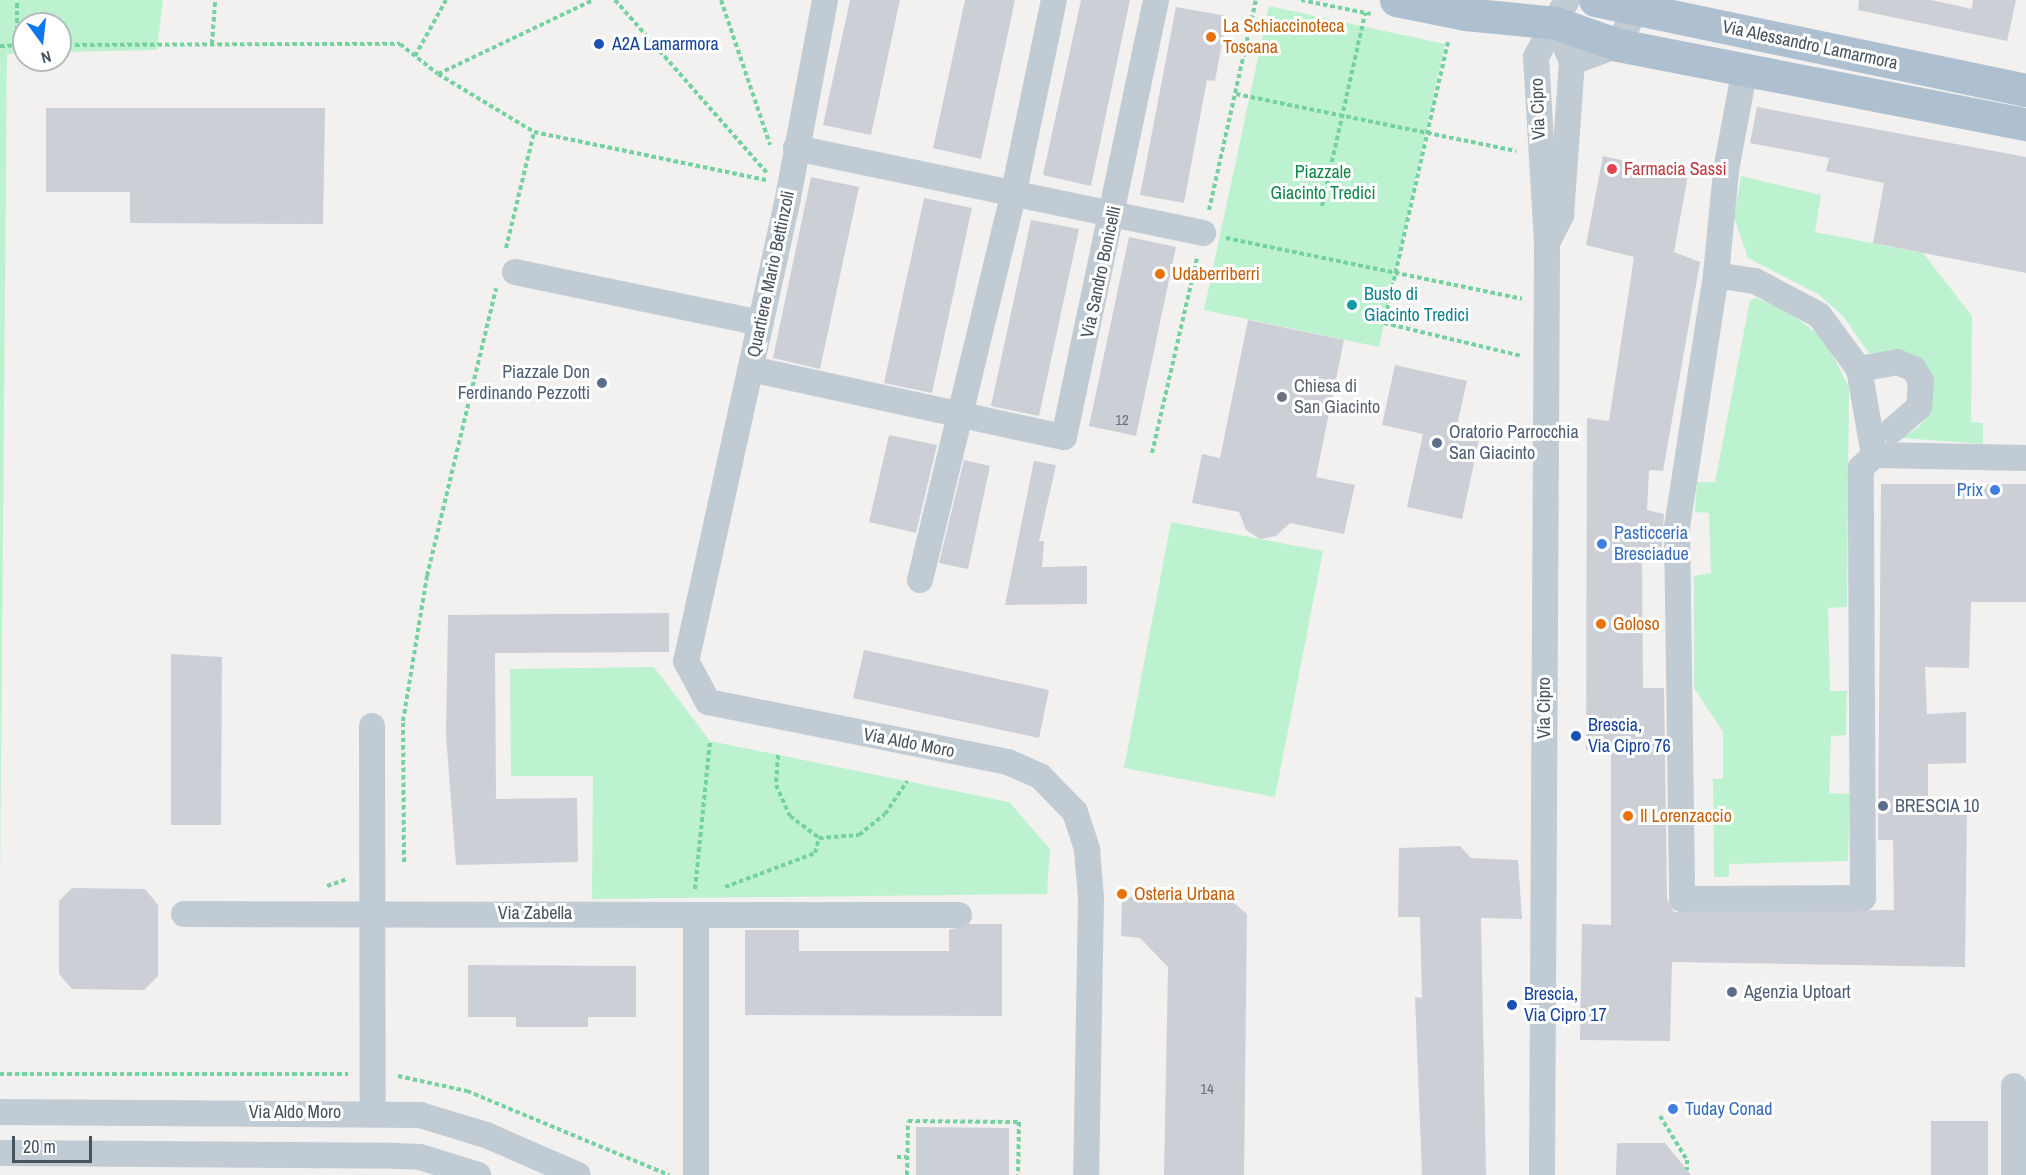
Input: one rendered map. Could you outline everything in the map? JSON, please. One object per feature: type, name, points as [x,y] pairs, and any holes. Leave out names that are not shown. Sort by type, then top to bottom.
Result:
[{"type":"main road","name":"Via Alessandro Lamarmora","points":[[1396,0],[1464,14],[1562,12],[1618,45],[2026,124]]},
{"type":"main road","name":"Via Alessandro Lamarmora","points":[[1595,0],[1647,6],[2026,90]]},
{"type":"street","name":"Quartiere Mario Bettinzoli","points":[[825,0],[784,151],[761,323],[751,369],[959,414]]},
{"type":"street","points":[[920,580],[1013,196],[1054,0]]},
{"type":"street","name":"Via Sandro Bonicelli","points":[[959,414],[1064,437],[1113,217],[1156,0]]},
{"type":"street","points":[[1520,0],[1562,12]]},
{"type":"street","points":[[1572,62],[1618,45],[1647,6]]},
{"type":"street","name":"Via Cipro","points":[[1547,242],[1561,215],[1572,62],[1562,12]]},
{"type":"street","name":"Via Cipro","points":[[1542,1175],[1547,242],[1540,156],[1536,57],[1562,12]]},
{"type":"street","name":"Via Alessandro Lamarmora","points":[[1745,68],[1726,171],[1716,274],[1677,527],[1682,899],[1863,898],[1861,468],[1874,455]]},
{"type":"street","points":[[784,151],[1203,233]]},
{"type":"street","points":[[506,270],[761,323]]},
{"type":"street","points":[[1716,274],[1755,281],[1819,315],[1859,369],[1874,455],[2026,458]]},
{"type":"street","points":[[1859,369],[1897,362],[1914,369],[1921,381],[1919,407],[1893,430]]},
{"type":"street","name":"Via Aldo Moro","points":[[751,369],[728,517],[686,661],[708,702],[1008,762],[1040,776],[1075,812],[1087,850],[1091,898],[1086,1175]]},
{"type":"street","points":[[372,726],[375,912],[373,1112]]},
{"type":"street","points":[[696,1175],[700,904]]},
{"type":"street","name":"Via Zabella","points":[[184,914],[700,904],[959,915]]},
{"type":"street","points":[[2013,1175],[2014,1086]]},
{"type":"street","name":"Via Aldo Moro","points":[[0,1112],[373,1112],[420,1115],[486,1134],[578,1175]]},
{"type":"street","points":[[0,1127],[17,1127],[44,1112]]},
{"type":"street","points":[[420,1115],[421,1166]]},
{"type":"street","points":[[0,1153],[421,1166],[478,1175]]},
{"type":"path","points":[[415,56],[446,0]]},
{"type":"path","points":[[438,74],[593,0]]},
{"type":"path","points":[[72,45],[400,44],[438,74],[534,132],[774,182],[615,0]]},
{"type":"path","points":[[721,0],[784,151]]},
{"type":"path","points":[[212,44],[215,2]]},
{"type":"path","points":[[1322,206],[1365,13]]},
{"type":"path","points":[[1452,40],[1445,44],[1384,323],[1546,362]]},
{"type":"path","points":[[1236,94],[1540,156]]},
{"type":"path","points":[[404,862],[403,721],[417,632],[506,270],[534,132]]},
{"type":"path","points":[[1203,233],[1546,304]]},
{"type":"path","points":[[700,904],[694,897],[710,741]]},
{"type":"path","points":[[777,755],[776,784],[790,816],[819,838],[859,835],[885,814],[908,781]]},
{"type":"path","points":[[715,891],[815,853],[819,838]]},
{"type":"path","points":[[327,886],[342,883],[348,870]]},
{"type":"path","points":[[0,1074],[372,1074],[426,1079],[467,1091],[669,1175]]},
{"type":"path","points":[[1659,1116],[1687,1160],[1687,1170]]},
{"type":"path","points":[[907,1175],[908,1121],[1019,1122],[1018,1175]]},
{"type":"path","points":[[897,1157],[907,1157]]},
{"type":"green space","points":[[0,0],[163,0],[157,50],[72,52],[72,12],[12,12],[12,54],[7,54],[0,893]]},
{"type":"green space","name":"Piazzale Giacinto Tredici","points":[[1269,6],[1445,44],[1379,347],[1204,310]]},
{"type":"green space","points":[[1741,176],[1821,195],[1815,232],[1923,253],[1972,316],[1971,422],[1983,423],[1983,444],[1902,438],[1919,427],[1932,410],[1931,376],[1871,356],[1843,316],[1818,294],[1748,258],[1734,217]]},
{"type":"green space","points":[[1756,298],[1788,311],[1825,340],[1849,388],[1847,607],[1828,608],[1830,691],[1847,691],[1846,735],[1831,736],[1829,793],[1850,794],[1848,861],[1729,864],[1729,877],[1714,877],[1713,779],[1723,779],[1723,732],[1694,688],[1694,576],[1711,573],[1709,513],[1695,512],[1697,482],[1715,482],[1750,300]]},
{"type":"green space","points":[[1171,522],[1323,551],[1275,797],[1124,768]]},
{"type":"green space","points":[[654,667],[710,741],[1009,802],[1050,849],[1047,894],[592,899],[593,776],[511,776],[510,669]]},
{"type":"building","points":[[850,0],[900,0],[871,135],[823,125]]},
{"type":"building","points":[[965,0],[1015,0],[981,159],[933,148]]},
{"type":"building","points":[[1081,0],[1130,0],[1091,186],[1043,175]]},
{"type":"building","points":[[1859,0],[1931,0],[1972,9],[1973,0],[2016,0],[2007,41],[1858,10]]},
{"type":"building","points":[[1176,7],[1227,16],[1215,81],[1207,80],[1184,203],[1140,195]]},
{"type":"building","points":[[1757,107],[2026,157],[2026,273],[1873,243],[1884,183],[1826,171],[1829,158],[1750,143]]},
{"type":"building","points":[[46,108],[325,108],[323,224],[130,223],[130,192],[46,192]]},
{"type":"building","points":[[1603,156],[1688,175],[1674,252],[1700,262],[1663,471],[1649,470],[1647,510],[1664,514],[1661,560],[1642,561],[1643,688],[1664,688],[1667,899],[1674,912],[1894,910],[1893,840],[1878,840],[1881,484],[2026,484],[2026,602],[1971,602],[1969,668],[1925,667],[1927,714],[1966,712],[1966,763],[1928,764],[1928,808],[1967,809],[1965,967],[1672,962],[1670,1041],[1580,1040],[1582,924],[1611,925],[1611,752],[1586,750],[1587,418],[1609,421],[1634,257],[1586,245]]},
{"type":"building","points":[[811,177],[859,187],[820,369],[773,358]]},
{"type":"building","points":[[924,198],[972,208],[932,393],[884,383]]},
{"type":"building","points":[[1031,220],[1079,229],[1039,416],[991,406]]},
{"type":"building","points":[[1129,237],[1176,247],[1136,436],[1089,426]]},
{"type":"building","name":"Chiesa di San Giacinto","points":[[1248,320],[1344,340],[1316,477],[1355,485],[1344,534],[1290,523],[1276,536],[1260,539],[1246,530],[1239,512],[1192,503],[1202,454],[1220,458]]},
{"type":"building","points":[[1395,365],[1467,381],[1456,430],[1480,435],[1462,519],[1407,507],[1423,434],[1382,425]]},
{"type":"building","points":[[889,435],[937,445],[916,533],[869,522]]},
{"type":"building","points":[[964,460],[990,466],[968,569],[939,563]]},
{"type":"building","points":[[1034,461],[1056,465],[1039,541],[1044,541],[1042,567],[1087,566],[1087,604],[1005,605]]},
{"type":"building","points":[[669,613],[669,652],[495,653],[496,799],[577,798],[578,862],[456,865],[446,735],[448,615]]},
{"type":"building","points":[[864,650],[1049,690],[1039,738],[853,698]]},
{"type":"building","points":[[171,654],[222,657],[221,825],[171,825]]},
{"type":"building","points":[[1460,846],[1471,858],[1518,860],[1522,919],[1481,918],[1486,1175],[1422,1175],[1415,997],[1422,998],[1420,917],[1398,917],[1399,848]]},
{"type":"building","points":[[72,888],[145,889],[158,905],[158,976],[144,990],[72,989],[59,974],[59,901]]},
{"type":"building","points":[[1122,897],[1227,897],[1247,914],[1244,1175],[1164,1175],[1168,967],[1140,938],[1121,936]]},
{"type":"building","points":[[970,924],[1002,924],[1002,1016],[745,1015],[745,930],[799,930],[799,951],[949,951],[949,930]]},
{"type":"building","points":[[468,965],[636,966],[636,1017],[588,1017],[588,1027],[516,1027],[516,1017],[468,1017]]},
{"type":"building","points":[[1931,1121],[1988,1121],[1988,1175],[1931,1175]]},
{"type":"building","points":[[916,1127],[1009,1128],[1009,1175],[916,1175]]},
{"type":"building","points":[[1617,1143],[1665,1143],[1691,1175],[1616,1175]]},
{"type":"place","name":"La Schiaccinoteca Toscana","points":[[1211,37]]},
{"type":"place","name":"A2A Lamarmora","points":[[599,44]]},
{"type":"place","name":"Farmacia Sassi","points":[[1612,169]]},
{"type":"place","name":"Udaberriberri","points":[[1160,274]]},
{"type":"place","name":"Busto di Giacinto Tredici","points":[[1352,305]]},
{"type":"place","name":"Piazzale Don Ferdinando Pezzotti","points":[[602,383]]},
{"type":"place","name":"Chiesa di San Giacinto","points":[[1282,397]]},
{"type":"place","name":"Oratorio Parrocchia San Giacinto","points":[[1437,443]]},
{"type":"place","name":"Prix","points":[[1995,490]]},
{"type":"place","name":"Pasticceria Bresciadue","points":[[1602,544]]},
{"type":"place","name":"Goloso","points":[[1601,624]]},
{"type":"place","name":"Brescia, Via Cipro 76","points":[[1576,736]]},
{"type":"place","name":"BRESCIA 10","points":[[1883,806]]},
{"type":"place","name":"Il Lorenzaccio","points":[[1628,816]]},
{"type":"place","name":"Osteria Urbana","points":[[1122,894]]},
{"type":"place","name":"Agenzia Uptoart","points":[[1732,992]]},
{"type":"place","name":"Brescia, Via Cipro 17","points":[[1512,1005]]},
{"type":"place","name":"Tuday Conad","points":[[1673,1109]]}]
